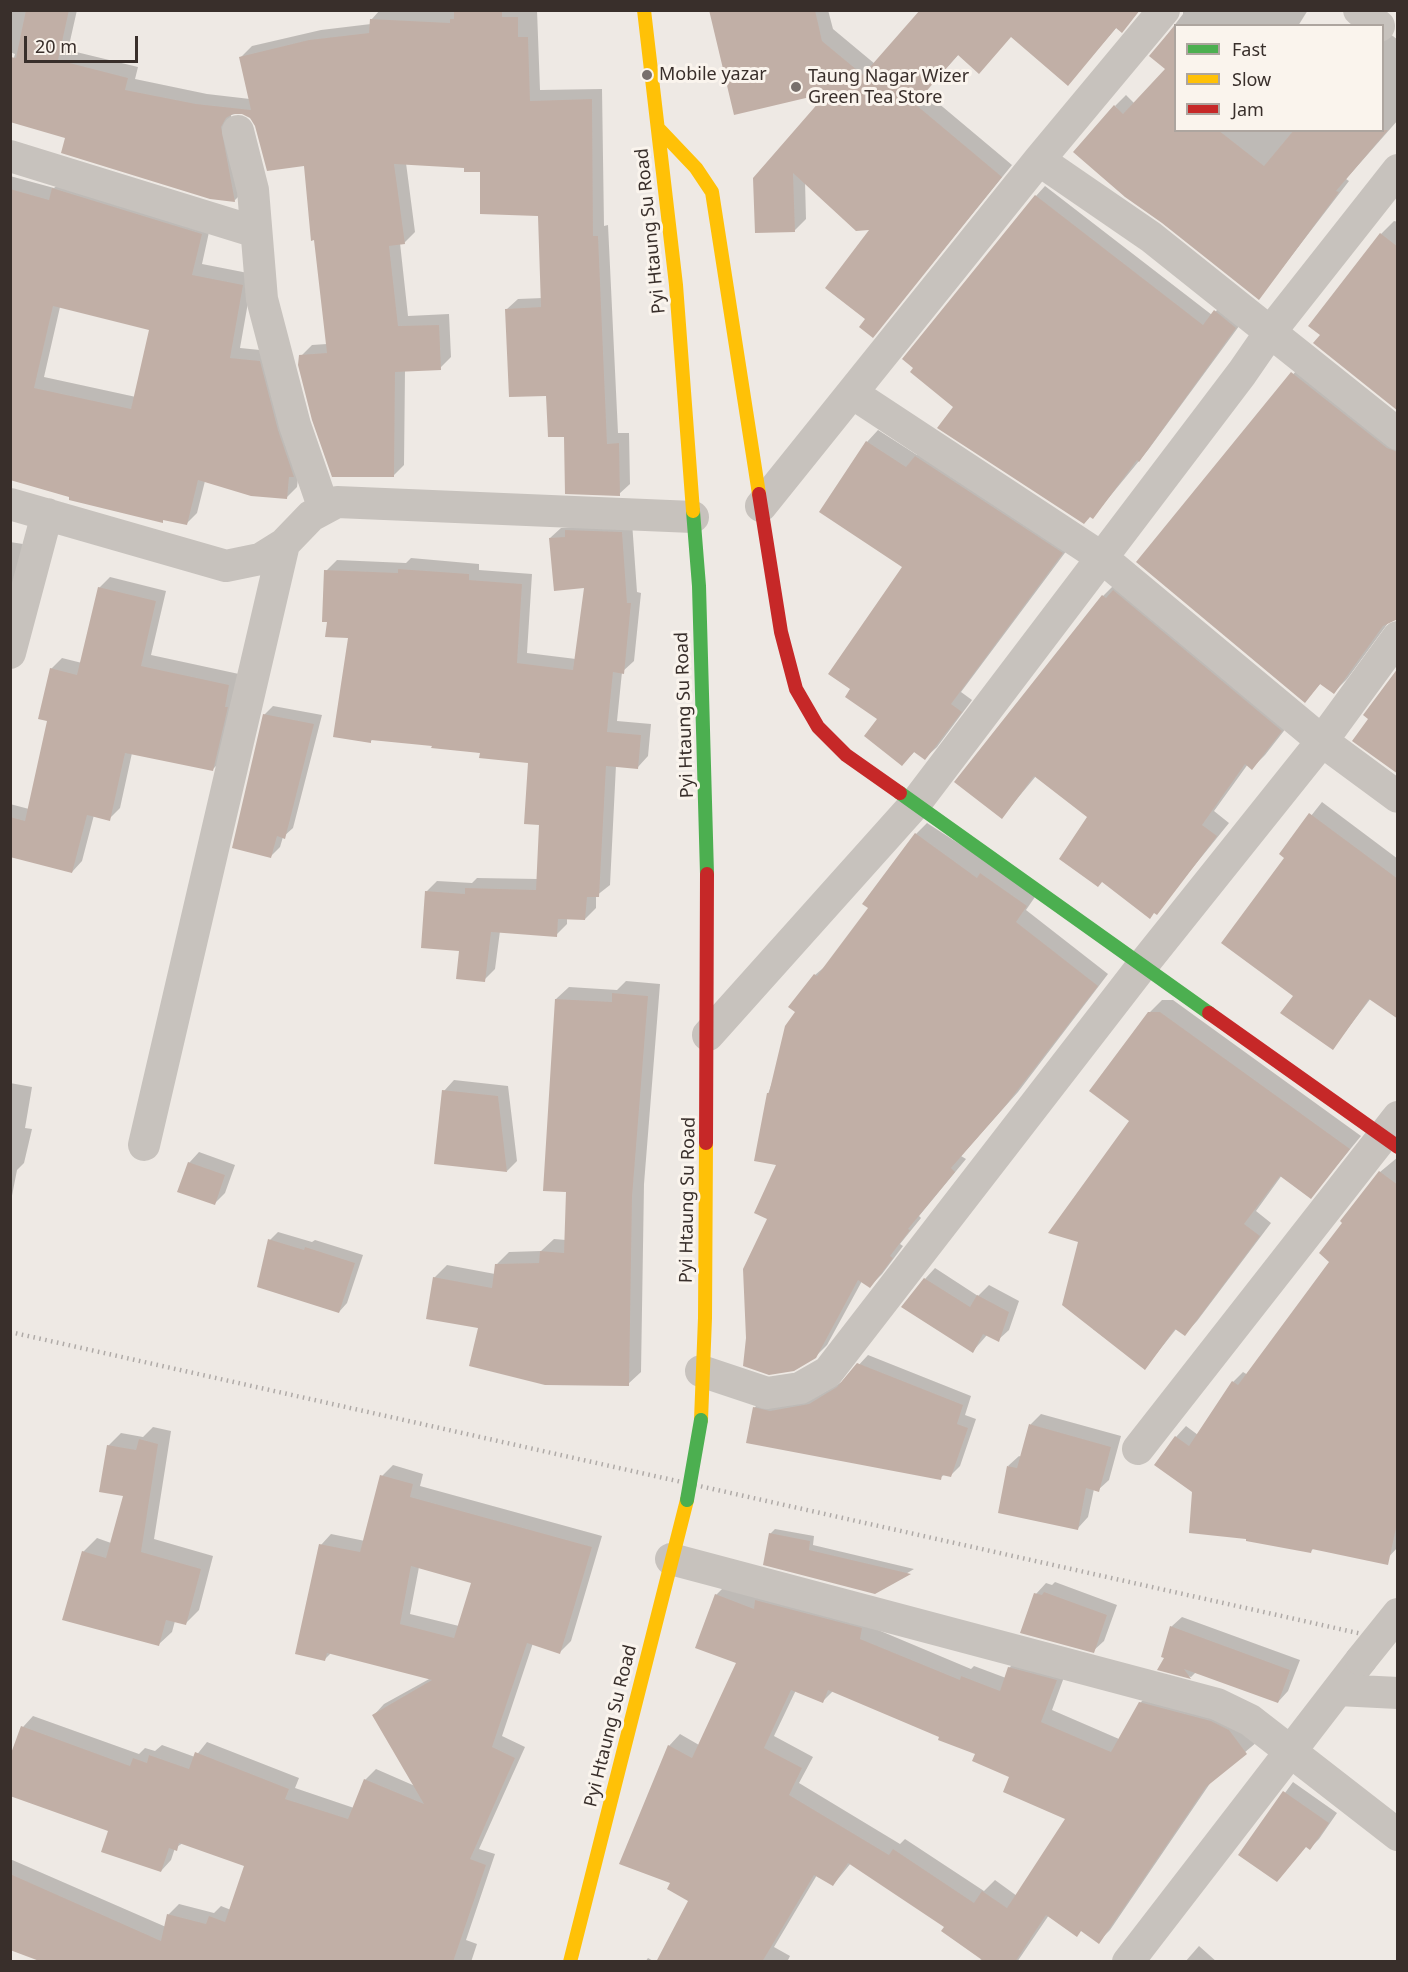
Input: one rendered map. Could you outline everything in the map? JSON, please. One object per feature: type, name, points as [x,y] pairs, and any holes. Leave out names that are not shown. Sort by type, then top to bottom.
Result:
[{"type":"main road","name":"Pyi Htaung Su Road","points":[[570,1962],[687,1500],[701,1420],[701,1371],[705,1318],[708,855],[699,586],[676,285],[644,10]]},
{"type":"main road","points":[[658,128],[696,168],[712,192],[781,632],[796,689],[818,727],[846,755],[1142,966],[1392,1133]]},
{"type":"street","points":[[760,506],[1038,160],[1164,10]]},
{"type":"street","points":[[1359,10],[1377,24]]},
{"type":"street","points":[[1384,29],[1398,39]]},
{"type":"street","points":[[238,131],[253,190],[262,299],[295,425],[324,509]]},
{"type":"street","points":[[10,156],[256,232]]},
{"type":"street","points":[[1038,160],[1151,237],[1398,434]]},
{"type":"street","points":[[708,1035],[915,804],[1242,373],[1271,331],[1398,170]]},
{"type":"street","points":[[852,393],[1101,558],[1322,741],[1398,796]]},
{"type":"street","points":[[10,504],[225,566],[260,559],[284,544],[311,516],[337,502],[693,517]]},
{"type":"street","points":[[10,653],[47,514]]},
{"type":"street","points":[[144,1145],[284,544]]},
{"type":"street","points":[[701,1371],[767,1392],[800,1388],[828,1372],[1142,966],[1322,741],[1398,637]]},
{"type":"street","points":[[1138,1449],[1392,1133]]},
{"type":"street","points":[[671,1558],[1216,1704],[1250,1720],[1398,1835]]},
{"type":"street","points":[[1128,1962],[1360,1660],[1398,1614]]},
{"type":"street","points":[[1338,1690],[1398,1693]]},
{"type":"building","points":[[26,10],[69,10],[58,60],[128,78],[125,90],[196,104],[251,110],[239,57],[309,40],[369,33],[370,19],[450,23],[450,19],[454,19],[454,10],[502,10],[502,17],[518,17],[518,37],[528,37],[530,101],[592,99],[593,236],[598,236],[607,444],[619,443],[620,496],[565,494],[564,437],[548,437],[546,396],[509,397],[505,309],[541,307],[538,216],[480,214],[480,172],[464,172],[464,168],[394,164],[405,244],[389,246],[398,326],[439,325],[441,370],[395,372],[394,477],[332,477],[312,420],[298,365],[299,355],[327,353],[314,240],[311,241],[304,166],[267,171],[255,126],[250,118],[242,114],[233,114],[226,118],[221,127],[235,202],[210,199],[61,153],[65,138],[10,122],[10,57],[16,58]]},
{"type":"building","points":[[709,10],[815,10],[822,41],[863,75],[920,10],[1140,10],[1122,33],[1116,28],[1068,86],[1011,37],[979,74],[958,55],[915,104],[1002,177],[873,338],[859,327],[865,319],[825,288],[869,230],[856,231],[793,173],[795,232],[755,233],[753,178],[827,93],[734,115]]},
{"type":"building","points":[[1174,26],[1174,132],[1221,132],[1264,166],[1292,132],[1384,132],[1388,130],[1336,191],[1339,192],[1259,300],[1162,223],[1125,197],[1073,152],[1114,105],[1123,114],[1165,69],[1149,56]]},
{"type":"building","points":[[52,188],[202,234],[192,275],[243,285],[230,358],[260,361],[278,430],[294,477],[289,477],[287,499],[251,496],[198,480],[187,525],[163,520],[163,523],[69,500],[69,497],[10,480],[10,189],[49,200]],"holes":[[[53,306],[149,330],[131,409],[34,388]]]},
{"type":"building","points":[[1035,195],[1203,325],[1214,310],[1236,328],[1139,462],[1137,460],[1093,519],[1090,517],[1084,524],[937,428],[953,407],[910,372],[913,368],[902,359]]},
{"type":"building","points":[[1380,233],[1398,247],[1398,411],[1313,343],[1320,335],[1308,326]]},
{"type":"building","points":[[1291,372],[1387,448],[1398,452],[1398,619],[1383,626],[1334,694],[1320,684],[1305,703],[1136,562]]},
{"type":"building","points":[[866,441],[906,467],[915,456],[1063,553],[951,704],[962,712],[925,760],[914,752],[902,766],[864,736],[877,719],[845,697],[850,689],[828,674],[902,567],[819,512]]},
{"type":"building","points":[[565,530],[622,532],[627,603],[631,603],[624,674],[613,672],[607,732],[641,735],[638,769],[606,766],[599,897],[587,897],[585,920],[558,919],[557,937],[491,932],[485,982],[456,979],[459,951],[421,948],[425,891],[465,894],[465,888],[536,890],[539,825],[524,824],[528,763],[479,758],[480,753],[431,748],[432,746],[371,740],[371,743],[333,737],[348,638],[325,637],[327,622],[322,622],[324,570],[398,573],[398,569],[469,574],[469,580],[522,584],[517,663],[573,670],[584,588],[554,591],[549,538],[565,537]]},
{"type":"building","points":[[98,587],[156,601],[141,666],[229,685],[225,707],[228,707],[213,771],[125,753],[110,821],[87,815],[72,873],[10,857],[10,817],[25,821],[47,721],[38,719],[50,668],[77,675]]},
{"type":"building","points":[[1113,590],[1282,731],[1252,770],[1245,764],[1202,825],[1217,836],[1157,915],[1154,913],[1150,919],[1102,882],[1098,887],[1059,859],[1087,817],[1034,776],[1002,819],[954,782],[1102,595],[1106,598]]},
{"type":"building","points":[[1398,668],[1398,774],[1352,741],[1368,719],[1363,715]]},
{"type":"building","points":[[263,714],[314,724],[285,839],[277,836],[271,858],[232,848]]},
{"type":"building","points":[[1309,813],[1398,879],[1398,1019],[1369,999],[1333,1050],[1280,1013],[1293,996],[1221,943],[1284,858],[1279,854]]},
{"type":"building","points":[[915,833],[977,878],[980,873],[1027,906],[1016,922],[1098,986],[1006,1105],[951,1168],[955,1172],[908,1229],[910,1230],[890,1256],[893,1258],[870,1288],[858,1280],[816,1358],[794,1371],[769,1375],[743,1366],[746,1338],[743,1269],[767,1219],[754,1213],[776,1165],[754,1161],[767,1093],[769,1093],[785,1026],[795,1012],[788,1007],[814,974],[817,976],[868,908],[862,904]]},
{"type":"building","points":[[612,993],[648,996],[632,1197],[629,1386],[545,1385],[469,1366],[478,1328],[426,1319],[433,1277],[492,1288],[495,1264],[539,1263],[540,1251],[564,1253],[566,1192],[543,1191],[555,999],[612,1002]]},
{"type":"building","points":[[1148,1012],[1160,1012],[1350,1149],[1311,1199],[1280,1176],[1244,1224],[1260,1236],[1185,1336],[1175,1329],[1145,1370],[1062,1305],[1078,1242],[1048,1233],[1129,1121],[1089,1091]]},
{"type":"building","points":[[442,1090],[498,1096],[507,1172],[434,1164]]},
{"type":"building","points":[[188,1162],[225,1175],[215,1205],[177,1192]]},
{"type":"building","points":[[1379,1171],[1398,1185],[1398,1519],[1388,1565],[1312,1549],[1311,1553],[1246,1541],[1246,1539],[1189,1533],[1192,1492],[1154,1465],[1175,1436],[1189,1446],[1232,1381],[1238,1385],[1329,1262],[1319,1253],[1342,1223],[1340,1221]]},
{"type":"building","points":[[268,1239],[304,1250],[305,1247],[355,1263],[339,1313],[257,1287]]},
{"type":"building","points":[[924,1278],[970,1307],[977,1295],[1009,1312],[999,1342],[983,1334],[973,1353],[901,1307]]},
{"type":"building","points":[[857,1363],[963,1405],[957,1424],[968,1428],[951,1477],[942,1475],[941,1480],[746,1443],[753,1407],[770,1411],[809,1404],[837,1387]]},
{"type":"building","points":[[1029,1424],[1111,1447],[1099,1492],[1086,1488],[1078,1530],[998,1513],[1007,1466],[1017,1468]]},
{"type":"building","points":[[139,1439],[158,1444],[141,1552],[201,1569],[186,1625],[166,1620],[159,1646],[62,1620],[82,1551],[106,1558],[123,1496],[99,1492],[107,1445],[136,1450]]},
{"type":"building","points":[[380,1475],[413,1484],[410,1497],[592,1547],[560,1654],[527,1643],[492,1747],[515,1758],[470,1859],[486,1865],[453,1962],[42,1962],[10,1950],[10,1874],[161,1941],[167,1914],[206,1924],[209,1916],[225,1922],[244,1866],[179,1843],[177,1851],[169,1848],[161,1872],[101,1852],[108,1831],[10,1796],[10,1756],[21,1726],[130,1766],[133,1758],[147,1763],[149,1755],[189,1769],[195,1752],[289,1789],[285,1799],[348,1819],[364,1779],[424,1804],[372,1715],[432,1680],[327,1653],[325,1661],[295,1654],[319,1544],[360,1552]],"holes":[[[411,1566],[471,1583],[454,1638],[400,1624]]]},
{"type":"building","points":[[769,1533],[810,1541],[809,1550],[911,1574],[875,1594],[763,1565]]},
{"type":"building","points":[[1044,1592],[1107,1615],[1094,1653],[1020,1633],[1034,1593],[1042,1595]]},
{"type":"building","points":[[715,1594],[754,1609],[755,1600],[862,1628],[860,1639],[960,1680],[961,1676],[1000,1691],[1008,1667],[1057,1680],[1041,1722],[1111,1752],[1139,1702],[1211,1721],[1229,1730],[1247,1754],[1206,1787],[1099,1944],[1081,1931],[1077,1937],[1046,1915],[1015,1962],[985,1962],[941,1931],[944,1927],[848,1863],[833,1886],[814,1875],[762,1962],[656,1962],[688,1901],[667,1889],[670,1883],[619,1864],[668,1745],[692,1758],[736,1663],[695,1648]],"holes":[[[791,1690],[823,1703],[828,1690],[939,1737],[938,1740],[975,1754],[972,1761],[1009,1777],[1003,1792],[1065,1819],[1007,1908],[982,1891],[974,1903],[893,1849],[889,1855],[789,1795],[802,1768],[764,1748]]]},
{"type":"building","points":[[1170,1626],[1290,1670],[1278,1703],[1184,1669],[1191,1679],[1157,1670],[1164,1658],[1161,1657]]},
{"type":"building","points":[[1283,1791],[1329,1823],[1310,1850],[1306,1847],[1277,1882],[1238,1855]]},
{"type":"railway","points":[[10,1332],[1398,1642]]},
{"type":"traffic: fast","points":[[693,511],[699,586],[707,874]]},
{"type":"traffic: fast","points":[[900,793],[1209,1013]]},
{"type":"traffic: fast","points":[[687,1500],[701,1420]]},
{"type":"traffic: slow","points":[[644,10],[676,285],[693,511]]},
{"type":"traffic: slow","points":[[658,128],[696,168],[712,192],[759,494]]},
{"type":"traffic: slow","points":[[701,1420],[705,1318],[706,1143]]},
{"type":"traffic: slow","points":[[570,1962],[687,1500]]},
{"type":"traffic: jam","points":[[759,494],[781,632],[796,689],[818,727],[846,755],[900,793]]},
{"type":"traffic: jam","points":[[706,1143],[707,874]]},
{"type":"traffic: jam","points":[[1209,1013],[1398,1147]]},
{"type":"place","name":"Mobile yazar","points":[[647,75]]},
{"type":"place","name":"Taung Nagar Wizer Green Tea Store","points":[[796,87]]}]
